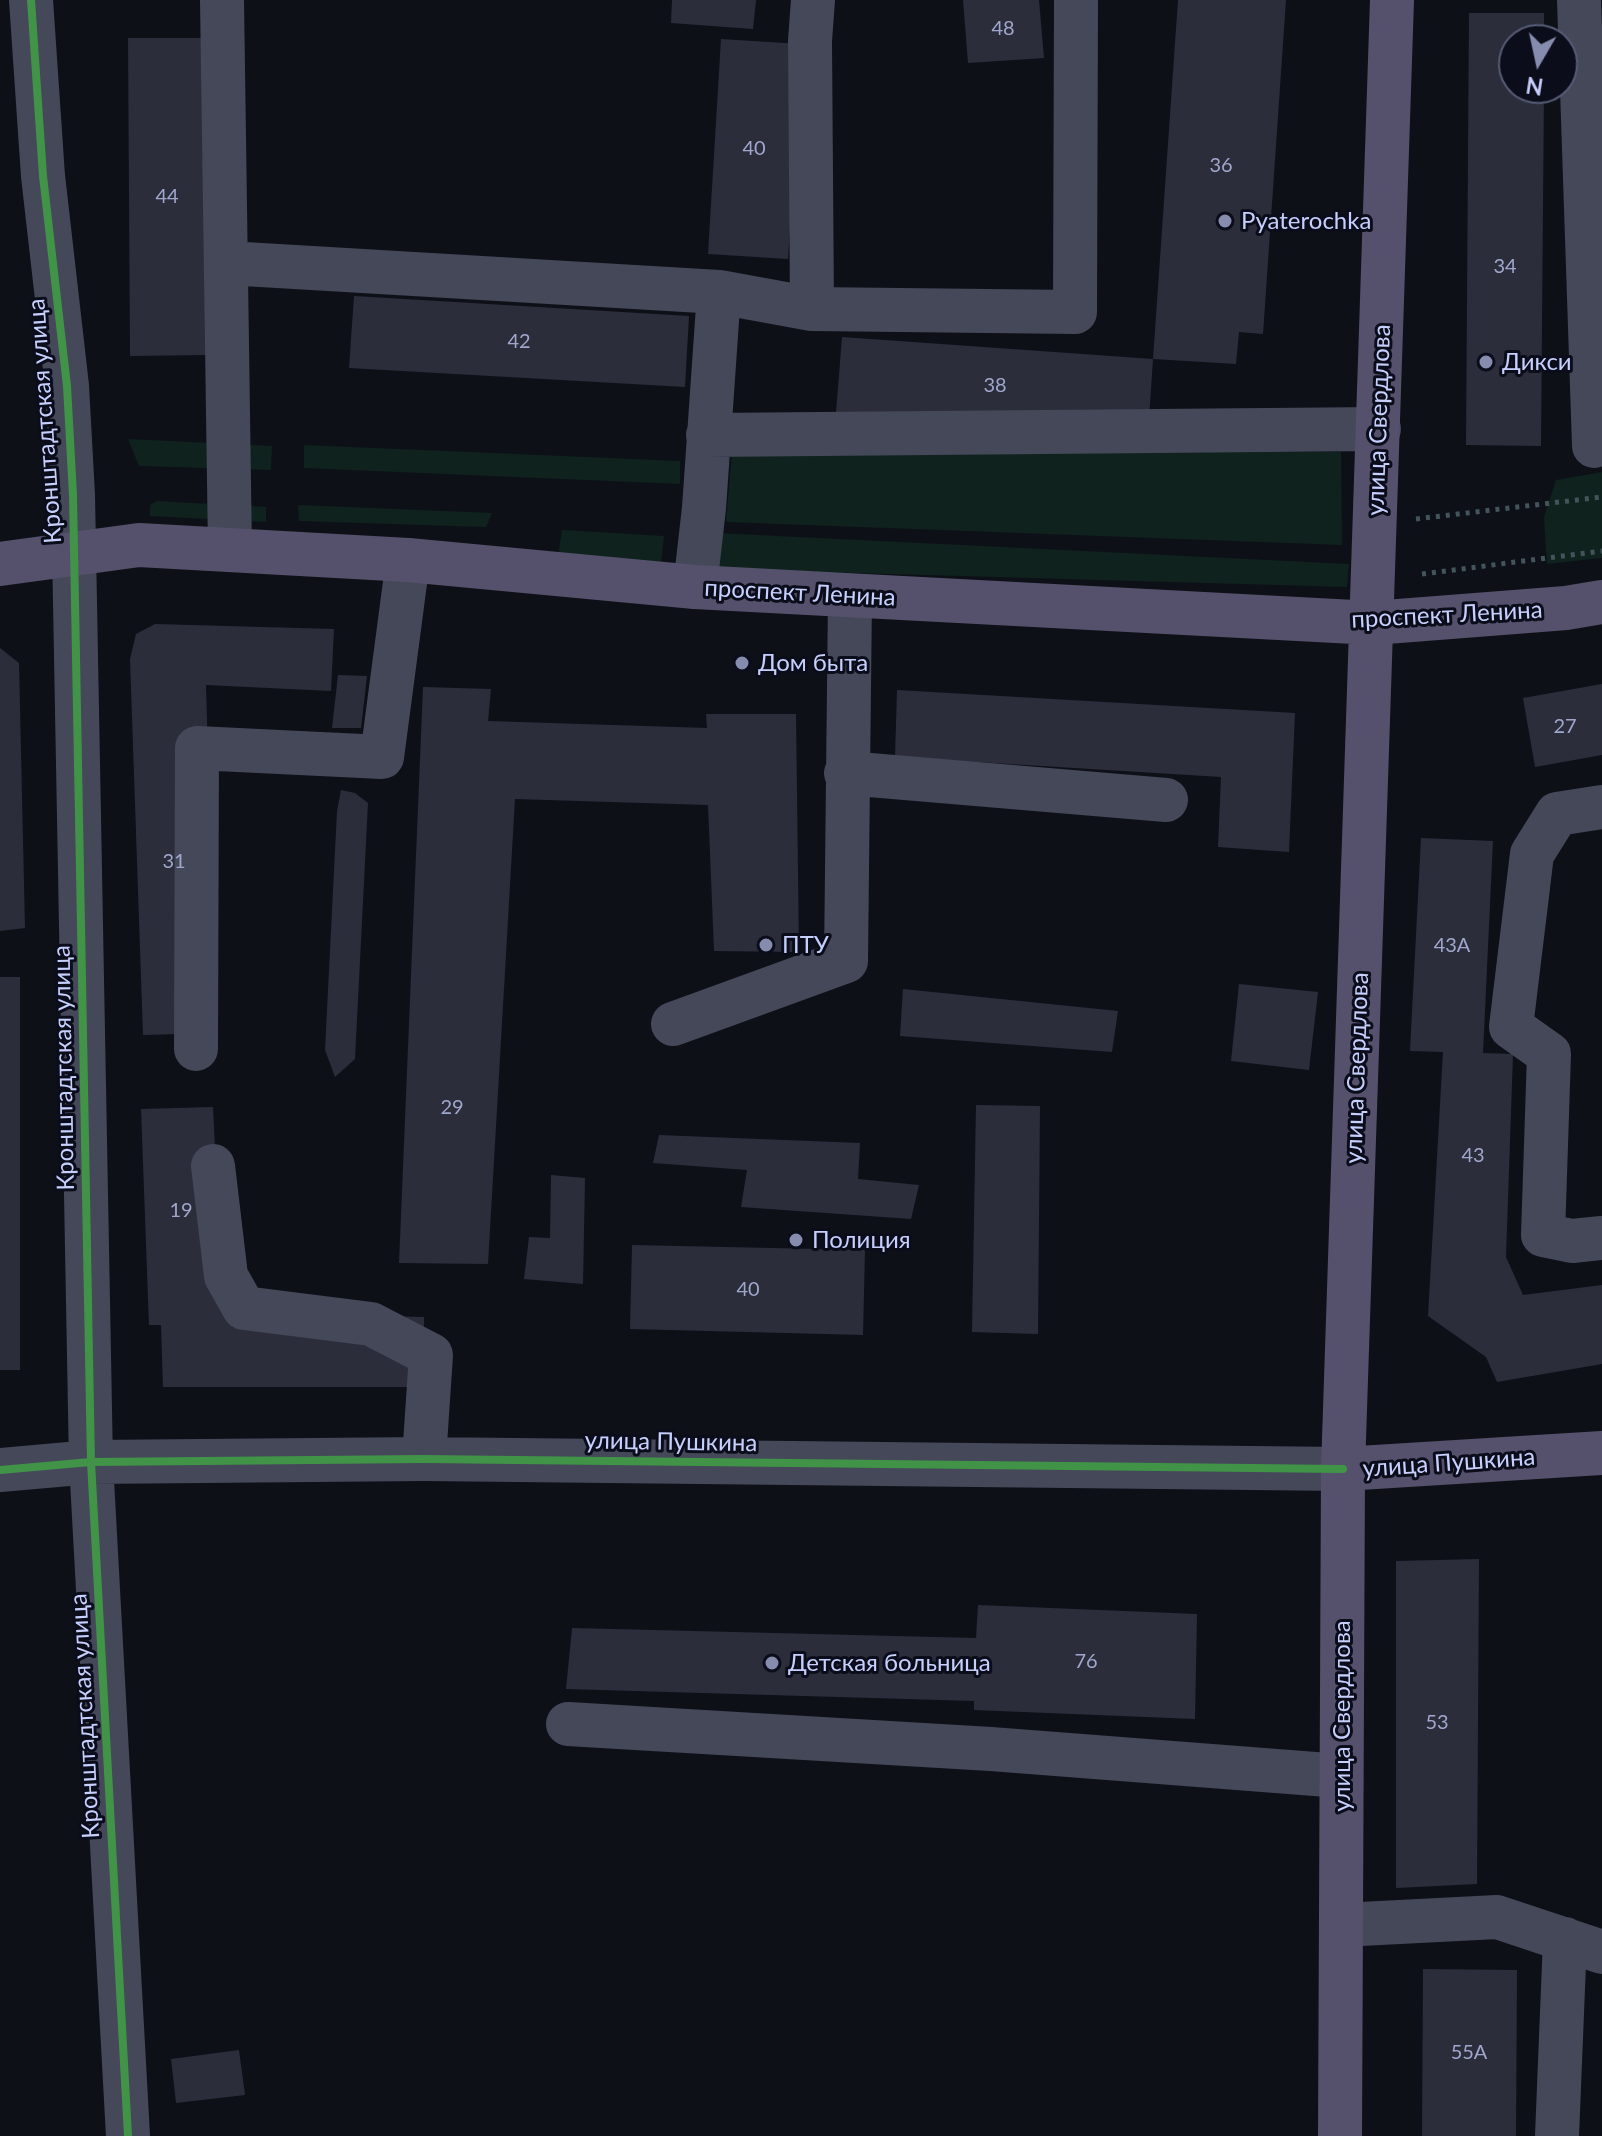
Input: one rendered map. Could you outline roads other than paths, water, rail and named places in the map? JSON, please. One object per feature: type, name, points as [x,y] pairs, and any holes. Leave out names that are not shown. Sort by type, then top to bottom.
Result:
[{"type":"main road","name":"улица Свердлова","points":[[1340,2136],[1343,1469],[1392,0]]},
{"type":"main road","name":"проспект Ленина","points":[[0,564],[139,545],[408,560],[695,587],[1373,623],[1566,608],[1602,602]]},
{"type":"main road","name":"улица Пушкина","points":[[1343,1469],[1602,1453]]},
{"type":"street","name":"Кронштадтская улица","points":[[31,0],[17,77],[67,386],[75,552],[91,1462],[128,2136]]},
{"type":"street","points":[[222,0],[230,550]]},
{"type":"street","points":[[812,309],[810,41],[813,0]]},
{"type":"street","points":[[227,263],[719,292],[812,309],[1075,312],[1076,0]]},
{"type":"street","points":[[1579,0],[1594,446]]},
{"type":"street","points":[[695,587],[719,292]]},
{"type":"street","points":[[708,435],[1379,429]]},
{"type":"street","points":[[196,1049],[197,748],[382,757],[408,560]]},
{"type":"street","points":[[673,1024],[846,961],[850,596]]},
{"type":"street","points":[[846,773],[1166,800]]},
{"type":"street","points":[[1602,807],[1557,814],[1532,854],[1511,1027],[1549,1054],[1543,1235],[1572,1241],[1602,1238]]},
{"type":"street","points":[[213,1166],[226,1276],[244,1308],[371,1324],[431,1355],[424,1459]]},
{"type":"street","name":"улица Пушкина","points":[[0,1470],[91,1462],[424,1459],[1343,1469]]},
{"type":"street","points":[[568,1724],[991,1749],[1341,1776]]},
{"type":"street","points":[[1341,1925],[1497,1917],[1584,1946],[1557,2136]]},
{"type":"place","name":"Pyaterochka","points":[[1225,221]]},
{"type":"place","name":"Дикси","points":[[1486,362]]},
{"type":"place","name":"Дом быта","points":[[742,663]]},
{"type":"place","name":"ПТУ","points":[[766,945]]},
{"type":"place","name":"Полиция","points":[[796,1240]]},
{"type":"place","name":"Детская больница","points":[[772,1663]]}]
